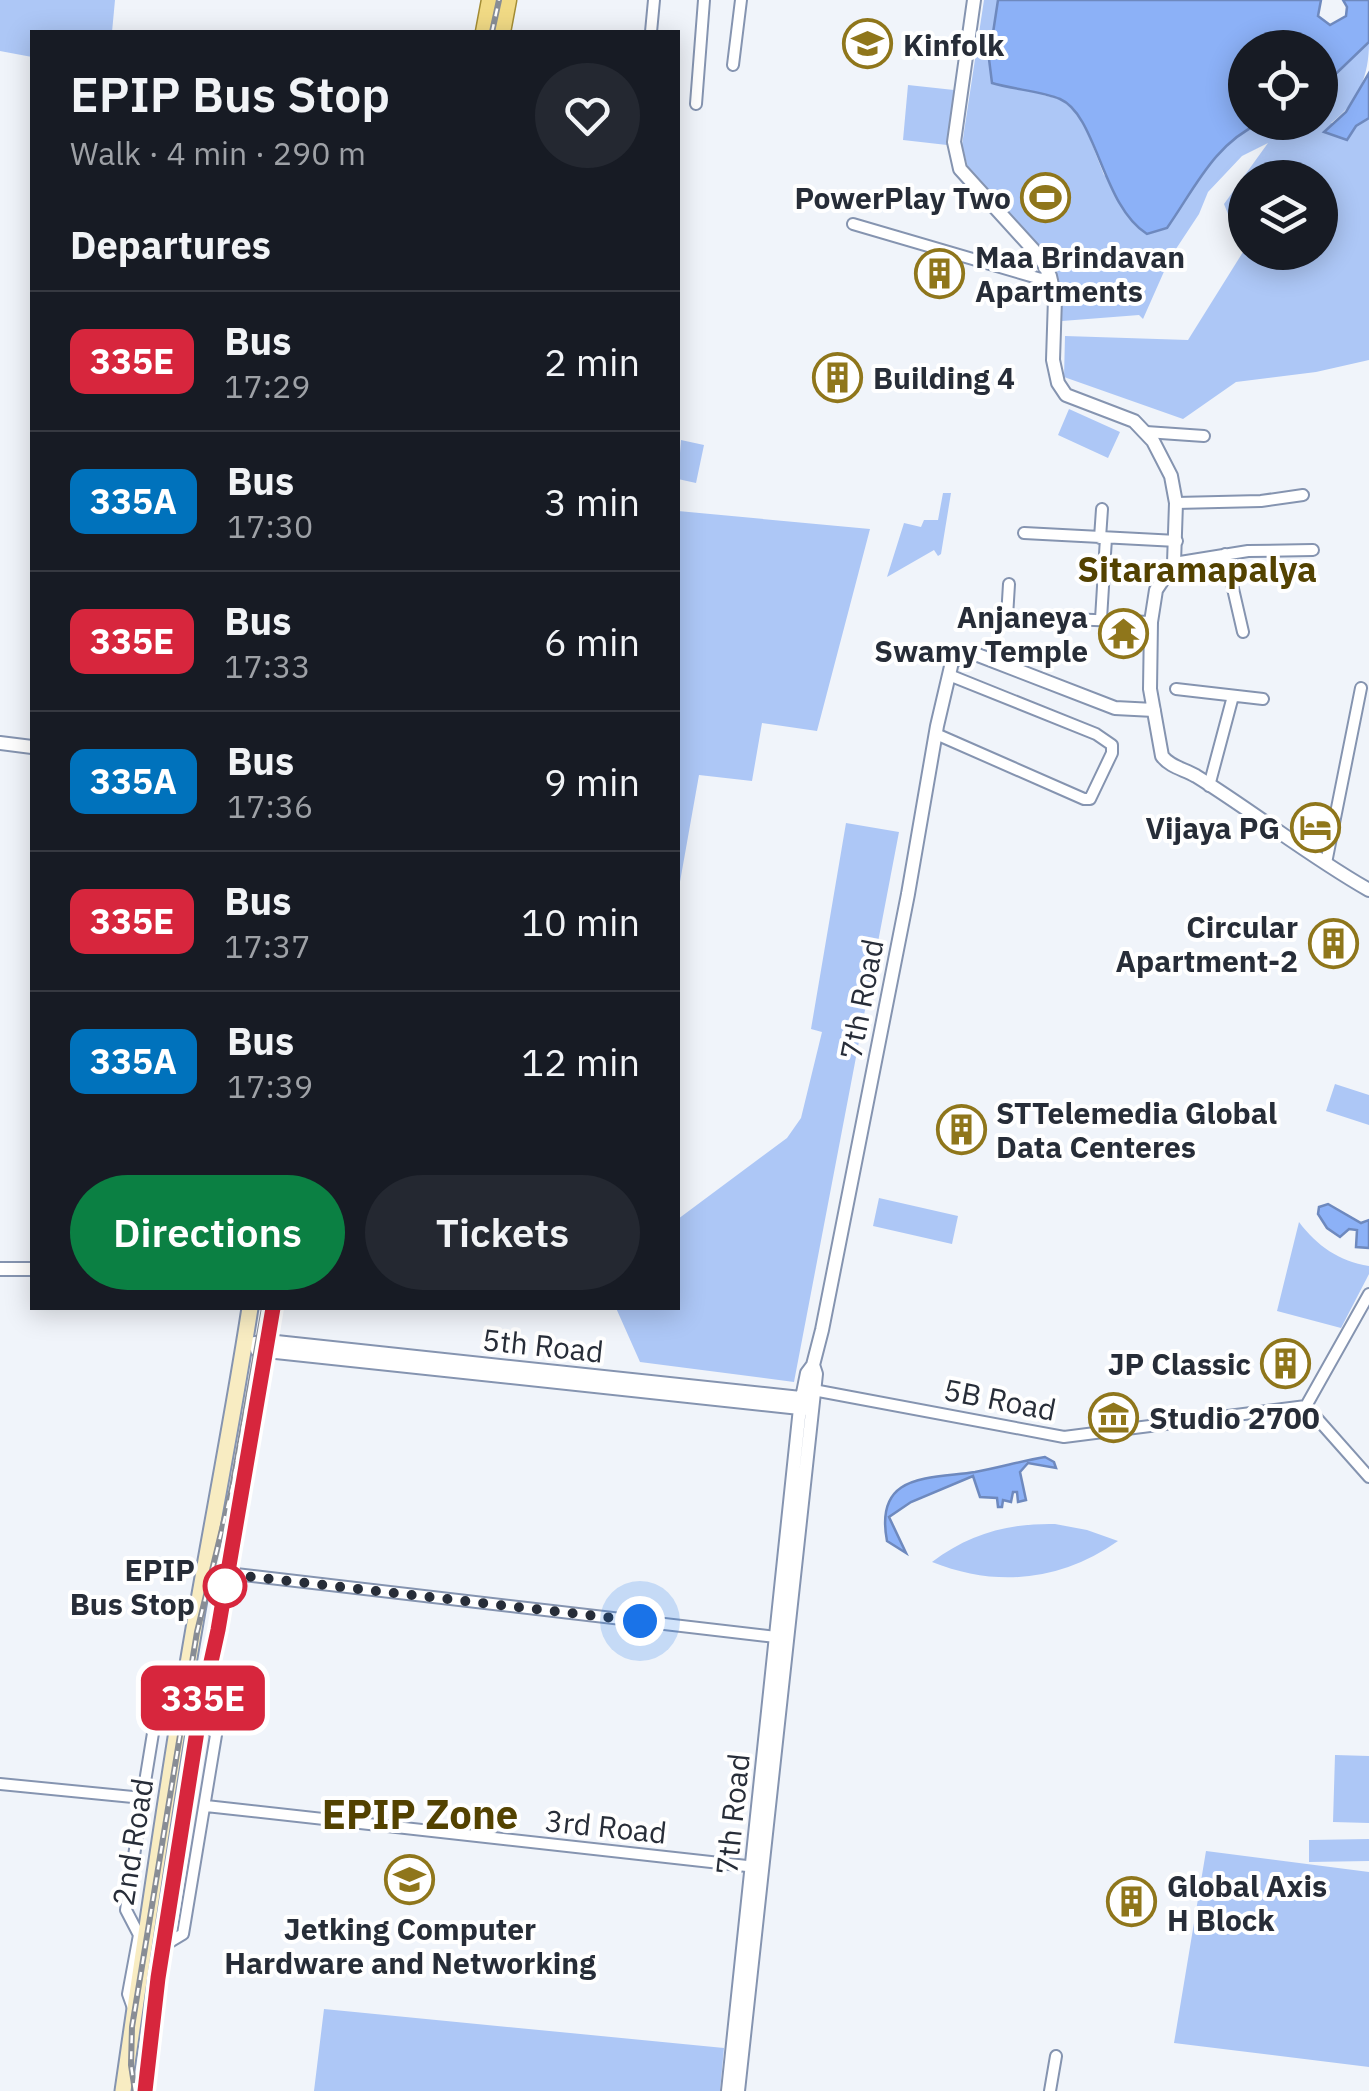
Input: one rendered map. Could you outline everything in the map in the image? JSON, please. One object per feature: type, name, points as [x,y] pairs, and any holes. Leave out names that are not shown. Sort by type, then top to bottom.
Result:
[{"type":"main road","points":[[485,30],[492,0]]},
{"type":"main road","points":[[501,30],[507,0]]},
{"type":"main road","name":"2nd Road","points":[[123,2091],[186,1678],[250,1310]]},
{"type":"main road","name":"2nd Road","points":[[146,2091],[163,1946],[200,1712],[273,1310]]},
{"type":"main road","points":[[129,2046],[149,2050]]},
{"type":"street","points":[[651,30],[654,0]]},
{"type":"street","points":[[696,104],[704,0]]},
{"type":"street","points":[[733,65],[741,0]]},
{"type":"street","points":[[974,0],[954,142],[960,169],[1040,256],[1050,276],[1055,298],[1053,360],[1058,383],[1066,395],[1134,421],[1146,432],[1170,476],[1177,541],[1174,562],[1156,590],[1151,622],[1150,689],[1162,756],[1369,890]]},
{"type":"street","points":[[854,224],[1041,279],[1050,276]]},
{"type":"street","points":[[1146,432],[1204,436]]},
{"type":"street","points":[[1176,504],[1303,495]]},
{"type":"street","points":[[1101,618],[1102,509]]},
{"type":"street","points":[[1024,533],[1177,541]]},
{"type":"street","points":[[1174,562],[1225,554],[1313,550]]},
{"type":"street","points":[[1225,554],[1243,632]]},
{"type":"street","points":[[1104,576],[1164,578]]},
{"type":"street","points":[[1009,584],[1007,617],[1151,622]]},
{"type":"street","points":[[936,734],[1090,799],[1112,753],[1112,745],[1096,734],[949,674],[952,662],[970,652],[1115,708],[1154,710]]},
{"type":"street","name":"7th Road","points":[[728,2091],[757,1867],[808,1399],[807,1373],[813,1366],[949,674]]},
{"type":"street","points":[[1326,863],[1361,688]]},
{"type":"street","points":[[1176,689],[1263,700]]},
{"type":"street","points":[[1209,786],[1233,696]]},
{"type":"street","points":[[0,742],[30,747]]},
{"type":"street","points":[[0,1269],[30,1269]]},
{"type":"street","points":[[1369,1294],[1306,1406],[1369,1477]]},
{"type":"street","name":"5th Road","points":[[244,1346],[808,1399]]},
{"type":"street","name":"5B Road","points":[[808,1399],[1064,1437],[1306,1406]]},
{"type":"street","points":[[227,1574],[782,1637]]},
{"type":"street","points":[[133,2009],[128,1994],[139,1936],[126,1910],[154,1728],[186,1678]]},
{"type":"street","points":[[163,1946],[183,1934],[206,1806],[216,1735],[200,1712]]},
{"type":"street","points":[[0,1784],[143,1798]]},
{"type":"street","name":"3rd Road","points":[[206,1806],[757,1867]]},
{"type":"street","name":"7th Road","points":[[738,2091],[757,1867]]},
{"type":"street","points":[[1050,2091],[1056,2056]]},
{"type":"shaded area","points":[[0,0],[115,0],[112,30],[30,30],[30,57],[0,51]]},
{"type":"shaded area","points":[[984,0],[998,0],[989,59],[1043,95],[1072,107],[1086,129],[1104,175],[1176,215],[1210,162],[1231,140],[1338,140],[1338,124],[1356,126],[1369,118],[1369,360],[1316,372],[1236,382],[1183,419],[1064,377],[1065,336],[1188,340],[1232,270],[1338,270],[1338,160],[1256,160],[1268,143],[1238,160],[1228,160],[1228,171],[1208,192],[1199,214],[1170,258],[1143,319],[1139,315],[1062,321],[1062,291],[1050,263],[968,168],[962,145]]},
{"type":"shaded area","points":[[998,0],[1321,0],[1318,16],[1330,25],[1346,16],[1343,0],[1369,0],[1369,42],[1338,72],[1338,30],[1228,30],[1228,140],[1234,140],[1218,155],[1167,228],[1147,234],[1120,203],[1073,108],[1060,99],[992,83],[989,59]]},
{"type":"shaded area","points":[[1369,42],[1360,87],[1338,117],[1338,72]]},
{"type":"shaded area","points":[[1369,73],[1369,118],[1356,126],[1347,140],[1338,137],[1338,119]]},
{"type":"shaded area","points":[[908,85],[954,90],[947,145],[903,140]]},
{"type":"shaded area","points":[[1069,409],[1120,432],[1108,458],[1058,435]]},
{"type":"shaded area","points":[[681,440],[704,445],[696,483],[680,479]]},
{"type":"shaded area","points":[[943,493],[951,493],[941,554],[938,556],[934,550],[887,577],[904,523],[921,527],[924,520],[938,520]]},
{"type":"shaded area","points":[[680,511],[870,529],[817,731],[762,723],[752,781],[699,775],[680,882]]},
{"type":"shaded area","points":[[846,823],[899,832],[794,1382],[640,1362],[617,1310],[680,1310],[680,1218],[787,1138],[801,1118],[822,1032],[811,1029]]},
{"type":"shaded area","points":[[1335,1084],[1369,1095],[1369,1125],[1326,1111]]},
{"type":"shaded area","points":[[879,1198],[958,1216],[952,1244],[873,1226]]},
{"type":"shaded area","points":[[1328,1204],[1361,1223],[1369,1220],[1369,1248],[1356,1247],[1357,1230],[1349,1229],[1340,1237],[1327,1228],[1318,1214],[1319,1207]]},
{"type":"shaded area","points":[[1299,1222],[1330,1251],[1369,1266],[1369,1274],[1341,1328],[1277,1311]]},
{"type":"shaded area","points":[[1045,1457],[1056,1468],[1028,1463],[1020,1472],[1026,1500],[1018,1502],[1017,1492],[1013,1492],[1011,1502],[1003,1500],[1002,1507],[998,1507],[997,1498],[980,1497],[973,1476],[911,1502],[889,1517],[906,1553],[887,1541],[885,1519],[889,1503],[908,1484]]},
{"type":"shaded area","points":[[1055,1524],[1118,1541],[1074,1565],[1028,1576],[980,1575],[932,1562],[960,1544],[990,1532]]},
{"type":"shaded area","points":[[1335,1755],[1369,1756],[1369,1823],[1333,1822]]},
{"type":"shaded area","points":[[1369,1839],[1369,1861],[1309,1862],[1309,1840]]},
{"type":"shaded area","points":[[1206,1851],[1369,1872],[1369,2067],[1174,2043]]},
{"type":"shaded area","points":[[324,2009],[724,2048],[720,2091],[314,2091]]},
{"type":"railway","points":[[492,30],[499,0]]},
{"type":"railway","points":[[135,2091],[132,2027],[197,1632],[232,1488],[264,1310]]},
{"type":"bus line","name":"335E","points":[[145,2091],[158,1978],[200,1712],[218,1630],[273,1310]]},
{"type":"place","name":"Kinfolk","points":[[868,44]]},
{"type":"place","name":"PowerPlay Two","points":[[1046,197]]},
{"type":"place","name":"Maa Brindavan Apartments","points":[[940,273]]},
{"type":"place","name":"Building 4","points":[[838,377]]},
{"type":"place","name":"Anjaneya Swamy Temple","points":[[1123,633]]},
{"type":"place","name":"Vijaya PG","points":[[1315,827]]},
{"type":"place","name":"Circular Apartment-2","points":[[1333,943]]},
{"type":"place","name":"STTelemedia Global Data Centeres","points":[[961,1129]]},
{"type":"place","name":"JP Classic","points":[[1286,1363]]},
{"type":"place","name":"Studio 2700","points":[[1114,1417]]},
{"type":"place","name":"EPIP Bus Stop","points":[[225,1586]]},
{"type":"place","name":"Jetking Computer Hardware and Networking","points":[[410,1879]]},
{"type":"place","name":"Global Axis H Block","points":[[1132,1902]]},
{"type":"district","name":"Sitaramapalya","points":[[1197,569]]},
{"type":"district","name":"EPIP Zone","points":[[420,1814]]},
{"type":"route","points":[[225,1586],[227,1574],[640,1621]]}]
